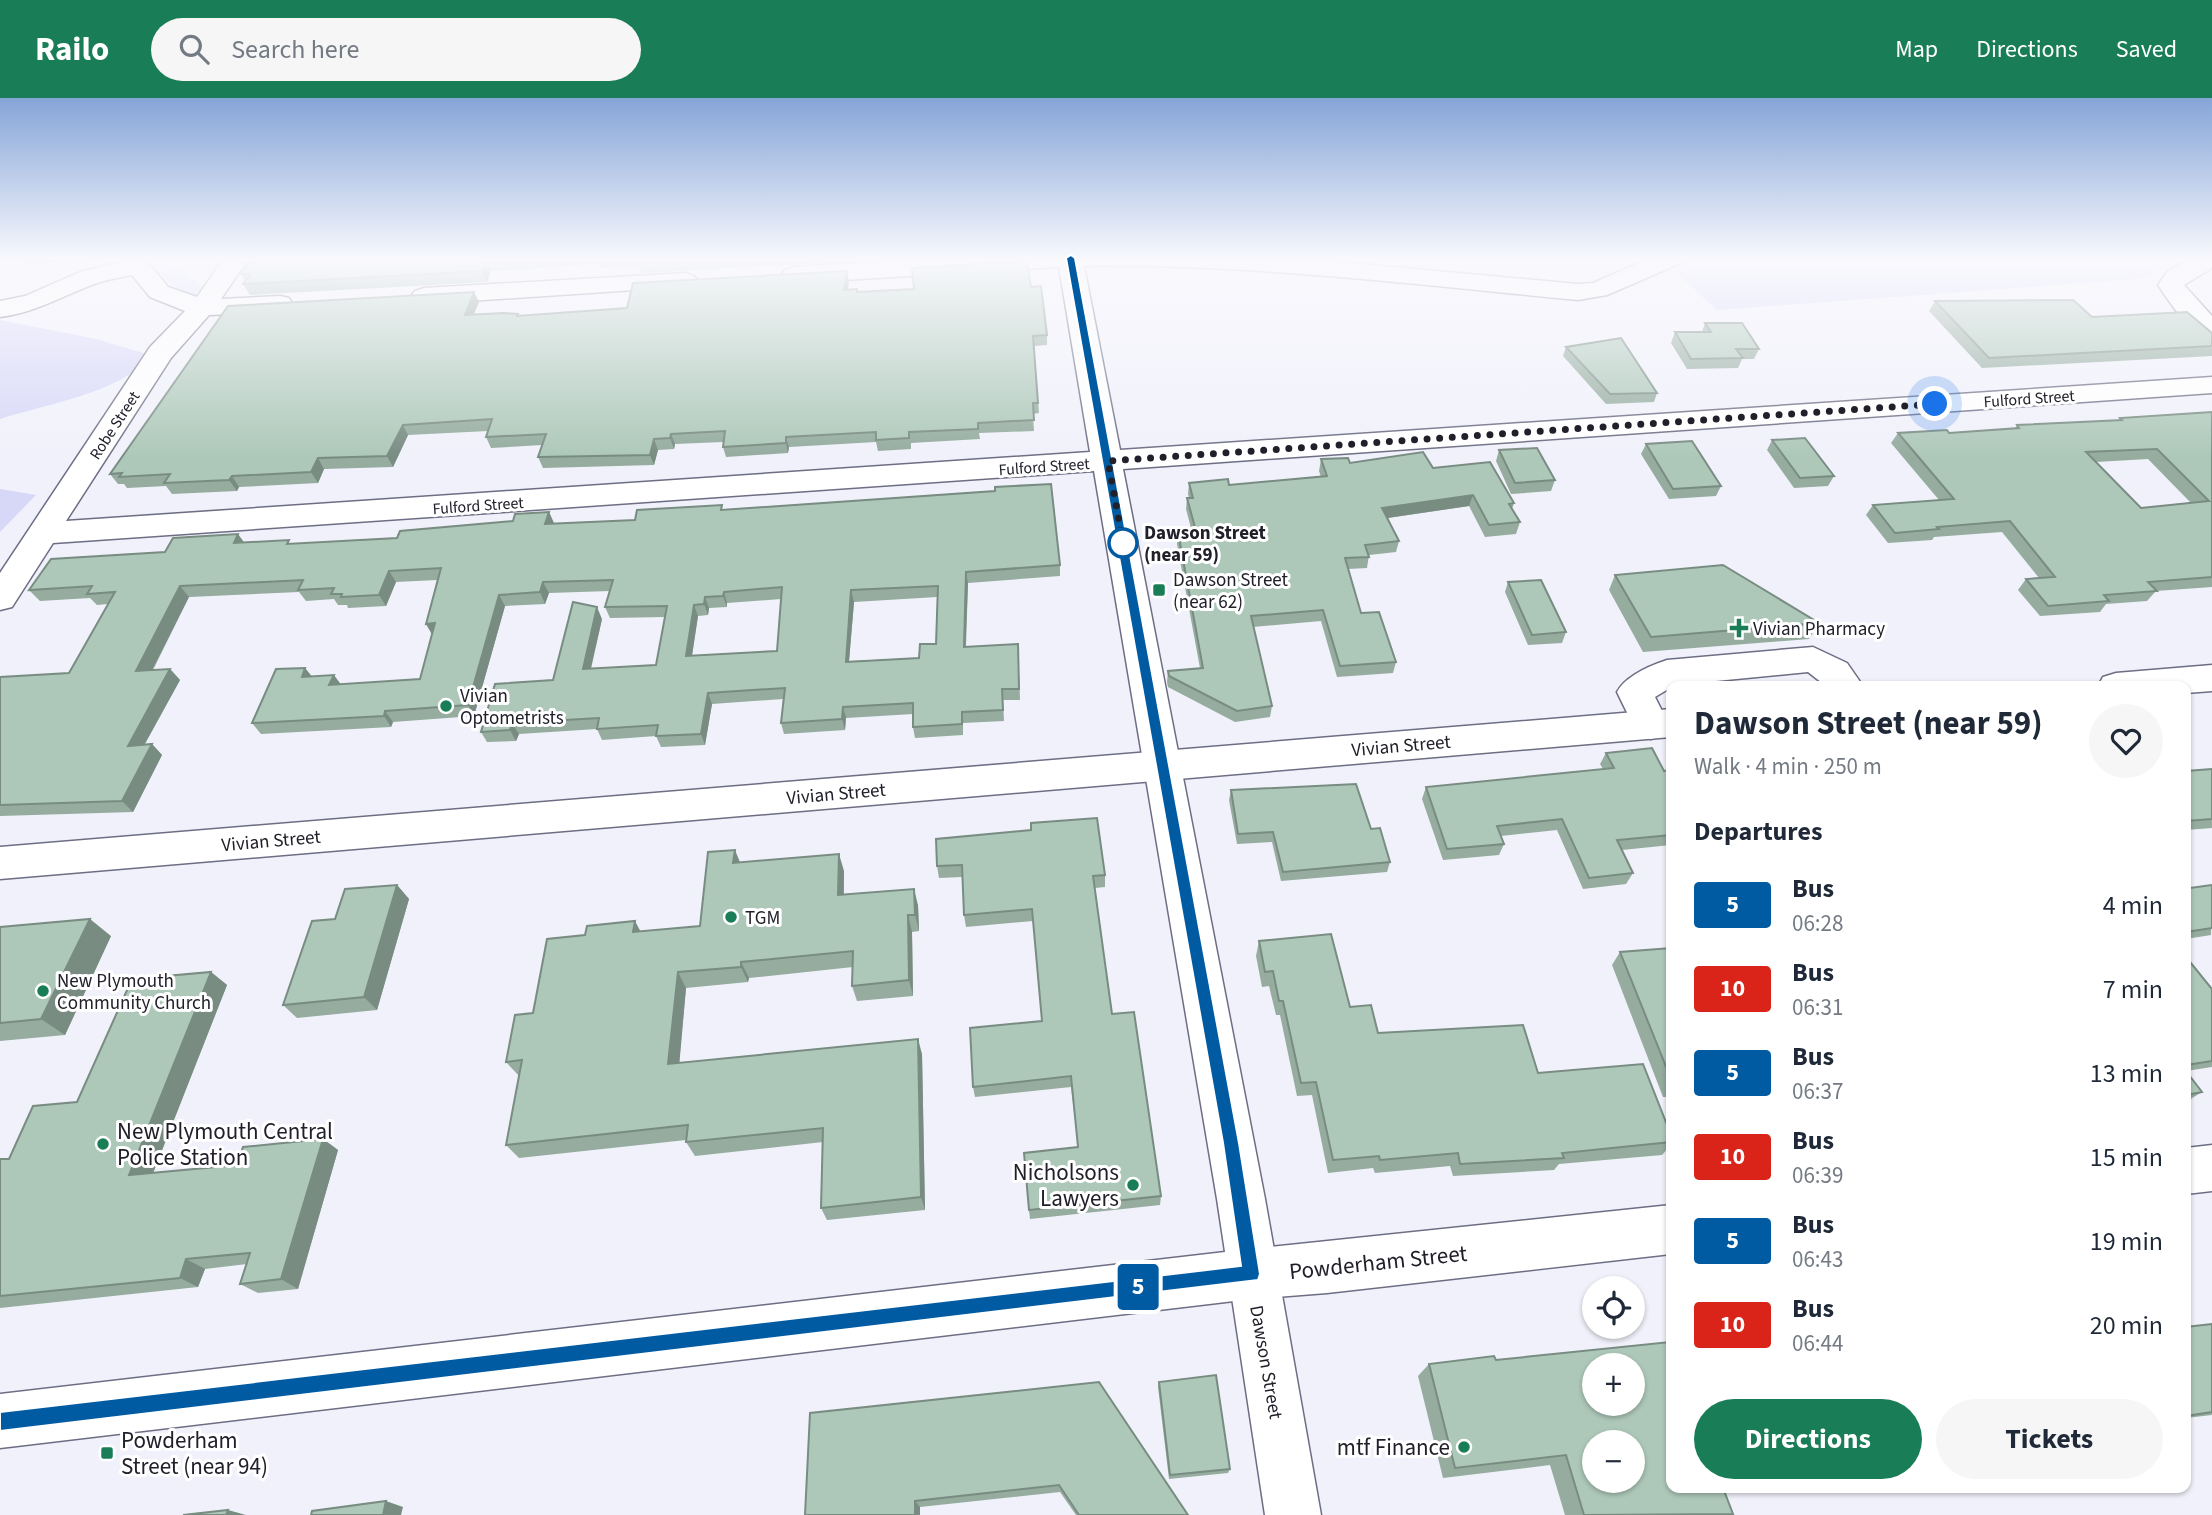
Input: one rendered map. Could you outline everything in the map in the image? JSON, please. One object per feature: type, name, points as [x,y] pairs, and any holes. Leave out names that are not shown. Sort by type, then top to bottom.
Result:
[{"type":"street","name":"Robe Street","points":[[0,598],[160,353],[187,324]]},
{"type":"street","name":"Dawson Street","points":[[1083,324],[1241,1199],[1251,1274],[1293,1515]]},
{"type":"street","name":"Fulford Street","points":[[44,533],[2212,385]]},
{"type":"street","points":[[1661,724],[1635,692],[1667,673],[1813,659],[1835,673],[1841,681]]},
{"type":"street","points":[[2176,681],[2212,678]]},
{"type":"street","name":"Vivian Street","points":[[0,863],[1661,724]]},
{"type":"street","points":[[2191,1170],[2212,1168]]},
{"type":"street","name":"Powderham Street","points":[[0,1421],[1251,1274],[1327,1268],[1666,1230]]},
{"type":"shaded area","points":[[0,324],[21,324],[96,339],[153,356],[121,380],[102,388],[0,419]]},
{"type":"shaded area","points":[[0,489],[36,495],[0,532]]},
{"type":"building","points":[[215,324],[1046,324],[1047,335],[1033,336],[1038,403],[1033,403],[1034,420],[978,423],[978,429],[909,432],[909,438],[876,440],[876,432],[786,437],[786,443],[723,447],[725,431],[671,434],[670,438],[654,439],[650,455],[538,457],[546,434],[486,437],[492,419],[403,425],[387,456],[318,458],[311,472],[164,483],[170,474],[119,477],[122,473],[110,474]]},
{"type":"building","points":[[1706,324],[1743,324],[1759,349],[1736,349],[1743,358],[1691,359],[1675,332],[1711,332]]},
{"type":"building","points":[[1957,324],[2201,324],[2212,333],[2212,346],[1989,358]]},
{"type":"building","points":[[1621,338],[1657,393],[1610,394],[1566,347]]},
{"type":"building","points":[[2212,412],[2212,577],[2148,582],[2157,591],[2104,595],[2109,601],[2048,606],[2026,579],[2055,577],[2010,521],[1895,533],[1873,505],[1954,499],[1898,433],[1947,430],[1949,433],[2019,428],[2017,425],[2122,420],[2120,418]],"holes":[[[2157,449],[2209,501],[2141,508],[2086,452]]]},
{"type":"building","points":[[1805,438],[1834,476],[1800,478],[1772,440]]},
{"type":"building","points":[[1692,441],[1721,486],[1673,489],[1646,444]]},
{"type":"building","points":[[1537,448],[1555,480],[1515,483],[1499,450]]},
{"type":"building","points":[[1423,452],[1433,468],[1490,462],[1514,503],[1509,504],[1520,522],[1489,525],[1473,495],[1382,508],[1399,541],[1365,545],[1369,557],[1345,558],[1361,613],[1379,612],[1396,662],[1340,666],[1323,610],[1251,616],[1272,706],[1237,711],[1169,676],[1168,671],[1203,668],[1178,532],[1196,531],[1187,498],[1193,498],[1189,483],[1228,479],[1229,485],[1327,476],[1321,459],[1348,458],[1350,463]]},
{"type":"building","points":[[1051,484],[1060,565],[966,572],[964,647],[1018,644],[1019,689],[1002,689],[1003,710],[962,712],[962,724],[913,727],[913,703],[843,707],[842,719],[781,723],[785,688],[708,693],[701,734],[656,736],[658,725],[597,729],[599,718],[512,723],[510,730],[481,732],[495,684],[553,680],[573,602],[597,607],[583,669],[656,665],[667,606],[605,607],[613,580],[543,582],[540,592],[499,595],[468,705],[385,711],[384,716],[252,723],[276,669],[305,668],[302,677],[334,675],[329,685],[420,679],[435,623],[426,624],[441,568],[389,571],[379,595],[341,597],[342,594],[331,594],[334,588],[298,590],[303,580],[180,586],[136,671],[170,669],[128,746],[152,744],[122,801],[0,805],[0,677],[69,673],[115,592],[87,594],[92,586],[29,590],[51,559],[165,552],[173,538],[238,534],[234,543],[289,540],[287,544],[397,538],[400,531],[513,521],[515,514],[549,512],[545,524],[635,520],[637,510],[722,505],[721,510],[995,491],[995,487]],"holes":[[[938,586],[936,644],[920,644],[919,658],[846,662],[851,590]],[[782,587],[777,651],[686,656],[694,605],[704,604],[705,597],[723,596],[724,592]]]},
{"type":"building","points":[[1723,565],[1819,623],[1651,637],[1615,575]]},
{"type":"building","points":[[1541,580],[1566,632],[1532,635],[1508,582]]},
{"type":"building","points":[[1652,748],[1666,771],[1666,835],[1617,840],[1633,873],[1589,878],[1562,819],[1497,826],[1504,844],[1447,849],[1426,787],[1614,768],[1606,753]]},
{"type":"building","points":[[2212,769],[2212,819],[2191,821],[2191,771]]},
{"type":"building","points":[[1356,784],[1371,829],[1380,828],[1390,862],[1283,872],[1273,832],[1238,834],[1231,790]]},
{"type":"building","points":[[1097,818],[1105,875],[1093,876],[1112,1014],[1134,1012],[1161,1196],[1029,1210],[1024,1153],[1078,1147],[1071,1076],[973,1087],[970,1028],[1042,1021],[1032,909],[964,915],[962,865],[937,866],[936,839],[1031,830],[1031,823]]},
{"type":"building","points":[[735,850],[733,863],[839,854],[838,895],[914,889],[915,915],[908,915],[909,980],[852,986],[853,951],[741,962],[741,967],[678,972],[668,1064],[918,1039],[921,1197],[821,1208],[823,1128],[686,1142],[688,1125],[506,1145],[522,1060],[506,1062],[515,1015],[533,1013],[547,939],[585,935],[587,926],[635,921],[633,932],[700,926],[708,852]]},
{"type":"building","points":[[397,885],[364,997],[283,1005],[312,921],[335,919],[345,889]]},
{"type":"building","points":[[2212,885],[2212,928],[2191,931],[2191,888]]},
{"type":"building","points":[[90,919],[41,1019],[0,1023],[0,927]]},
{"type":"building","points":[[1331,934],[1350,1007],[1371,1005],[1378,1033],[1523,1025],[1538,1073],[1643,1064],[1666,1122],[1666,1143],[1562,1153],[1564,1158],[1460,1164],[1458,1153],[1380,1160],[1379,1156],[1333,1160],[1316,1082],[1301,1083],[1283,1001],[1279,1001],[1273,971],[1265,972],[1259,941]]},
{"type":"building","points":[[1666,948],[1666,1067],[1620,952]]},
{"type":"building","points":[[2191,963],[2212,989],[2212,1061],[2191,1064]]},
{"type":"building","points":[[211,972],[129,1175],[237,1165],[243,1147],[323,1139],[281,1279],[240,1284],[250,1253],[186,1259],[180,1278],[0,1296],[0,1159],[9,1159],[33,1106],[77,1102],[132,979]]},
{"type":"building","points":[[2191,1078],[2202,1092],[2191,1094]]},
{"type":"building","points":[[2212,1324],[2212,1412],[2191,1415],[2191,1326]]},
{"type":"building","points":[[1666,1342],[1666,1493],[1725,1493],[1733,1514],[1584,1515],[1566,1455],[1455,1468],[1429,1364]]},
{"type":"building","points":[[1216,1375],[1230,1469],[1170,1475],[1159,1382]]},
{"type":"building","points":[[1099,1382],[1188,1515],[1079,1515],[1059,1485],[915,1501],[915,1515],[805,1515],[810,1413]]},
{"type":"building","points":[[386,1501],[383,1515],[311,1515],[312,1511]]},
{"type":"building","points":[[228,1510],[226,1515],[183,1515]]},
{"type":"bus line","name":"5","points":[[0,1421],[1251,1274],[1241,1199],[1084,324]]},
{"type":"place","name":"Dawson Street (near 59)","points":[[1123,543]]},
{"type":"place","name":"Dawson Street (near 62)","points":[[1159,590]]},
{"type":"place","name":"Vivian Pharmacy","points":[[1739,628]]},
{"type":"place","name":"Vivian Optometrists","points":[[446,706]]},
{"type":"place","name":"TGM","points":[[731,917]]},
{"type":"place","name":"New Plymouth Community Church","points":[[43,991]]},
{"type":"place","name":"New Plymouth Central Police Station","points":[[103,1144]]},
{"type":"place","name":"Nicholsons Lawyers","points":[[1133,1185]]},
{"type":"place","name":"mtf Finance","points":[[1464,1447]]},
{"type":"place","name":"Powderham Street (near 94)","points":[[107,1453]]},
{"type":"route","points":[[1123,543],[1108,461],[1935,404]]}]
